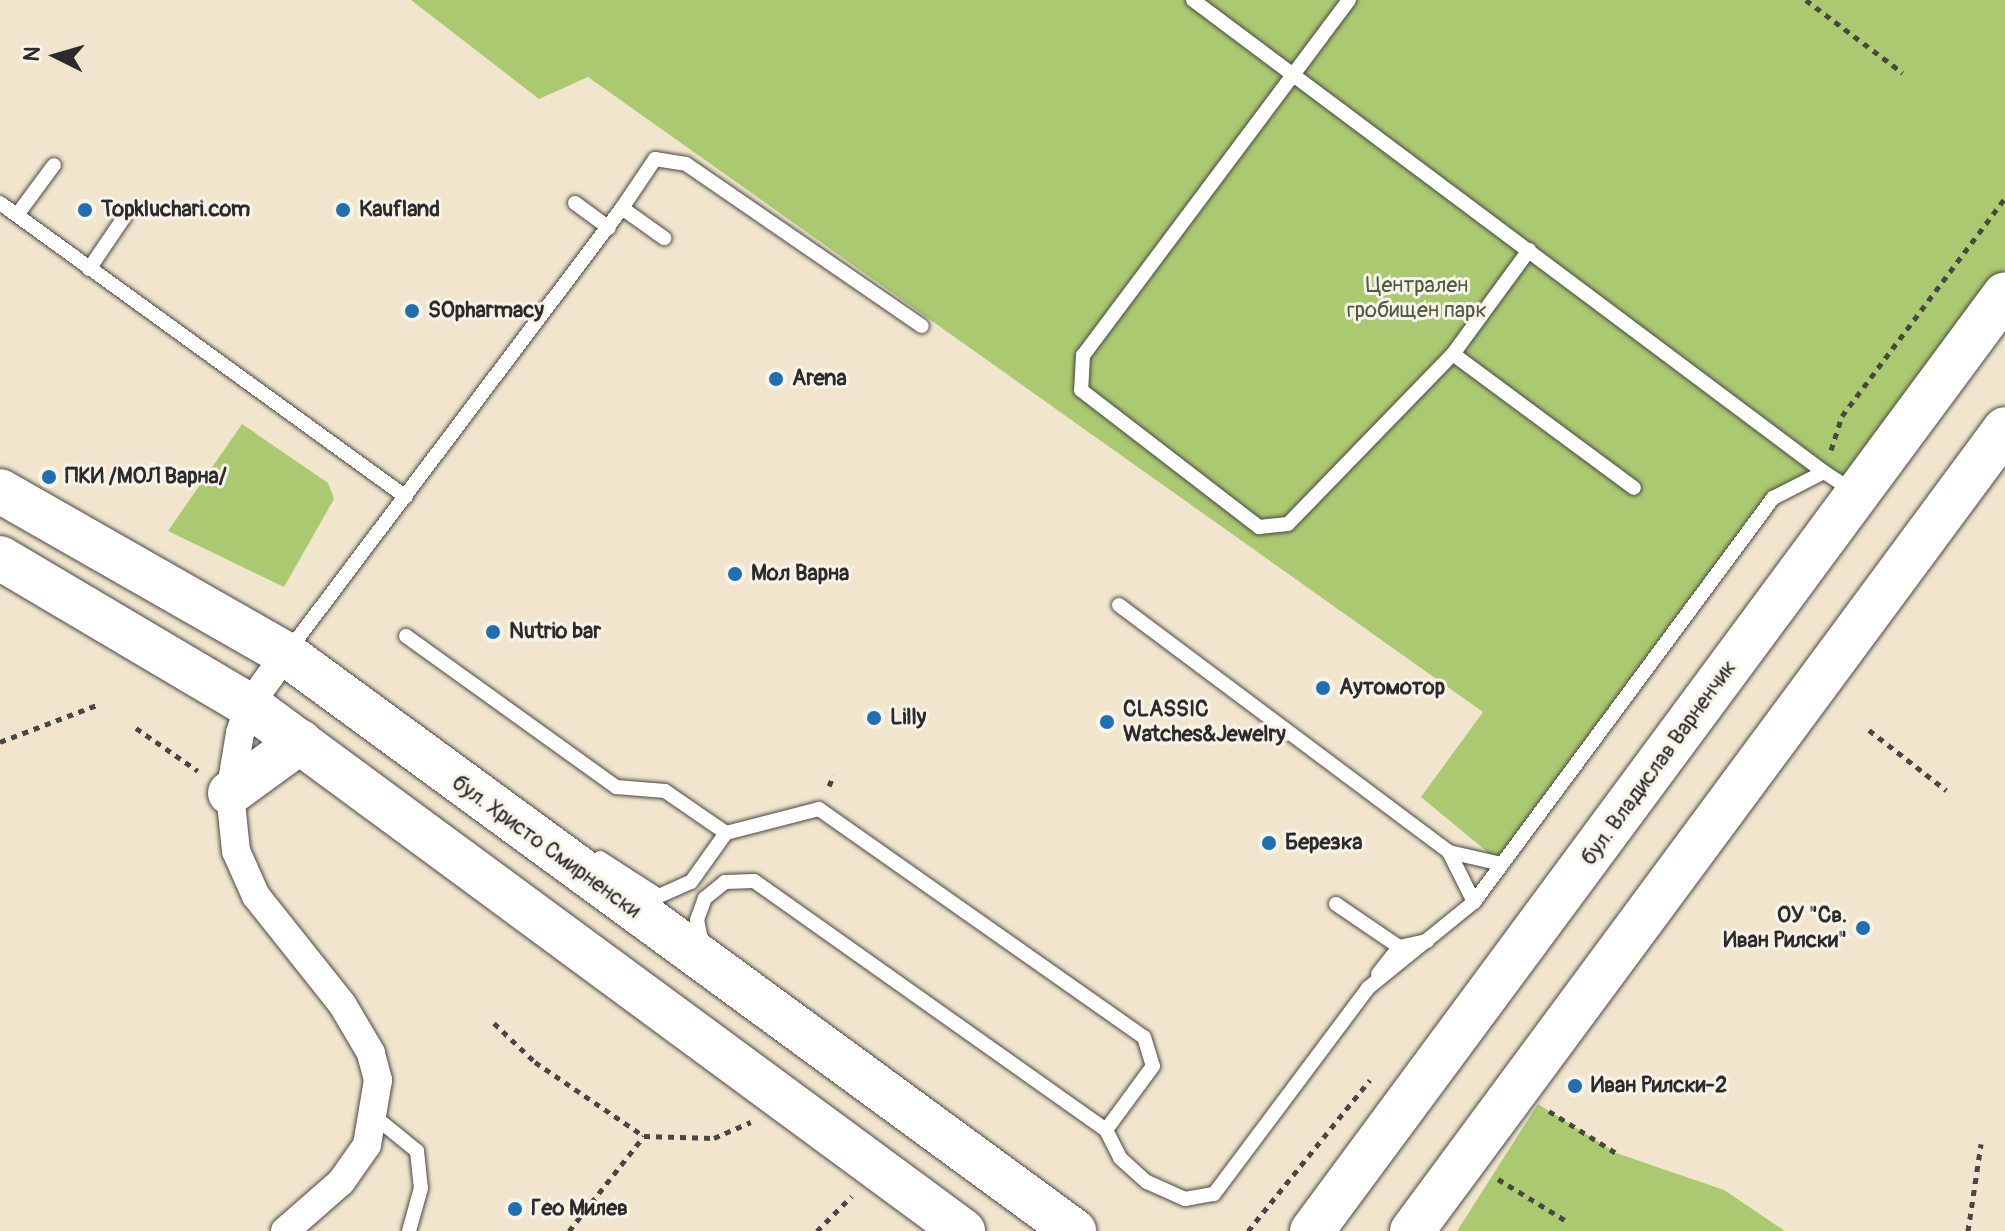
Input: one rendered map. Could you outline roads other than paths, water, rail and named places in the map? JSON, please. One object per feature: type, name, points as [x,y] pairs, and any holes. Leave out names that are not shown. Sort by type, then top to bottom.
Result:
[{"type":"main road","name":"бул. Владислав Варненчик","points":[[1312,1231],[1841,483],[2005,294]]},
{"type":"main road","points":[[1412,1231],[2005,429]]},
{"type":"main road","name":"бул. Христо Смирненски","points":[[0,491],[286,654],[522,830],[1074,1231]]},
{"type":"main road","points":[[0,558],[249,705],[963,1231]]},
{"type":"main road","points":[[230,793],[300,742]]},
{"type":"street","points":[[285,1231],[341,1182],[367,1145],[375,1117],[371,1053],[256,896],[236,851],[230,793],[249,705],[286,654]]},
{"type":"lane","points":[[1193,0],[1841,483]]},
{"type":"lane","points":[[1349,0],[1083,355],[1081,390],[1259,527],[1288,524],[1453,354],[1529,250]]},
{"type":"lane","points":[[286,654],[609,228],[655,159],[686,164],[922,326]]},
{"type":"lane","points":[[17,215],[54,165]]},
{"type":"lane","points":[[0,203],[406,497]]},
{"type":"lane","points":[[575,203],[609,228]]},
{"type":"lane","points":[[622,208],[664,238]]},
{"type":"lane","points":[[89,269],[125,216]]},
{"type":"lane","points":[[1453,354],[1634,488]]},
{"type":"lane","points":[[1368,988],[1435,939],[1474,902],[1773,498],[1841,483]]},
{"type":"lane","points":[[1119,605],[1449,852],[1502,864]]},
{"type":"lane","points":[[406,636],[616,787],[665,791],[726,833]]},
{"type":"lane","points":[[522,830],[585,848],[659,896],[691,882],[726,833],[819,809],[1144,1037],[1153,1066],[1106,1130]]},
{"type":"lane","points":[[1449,852],[1474,902]]},
{"type":"lane","points":[[744,991],[703,945],[697,920],[713,890],[739,879],[754,881],[1106,1130],[1120,1158],[1147,1182],[1185,1199],[1214,1194],[1399,947],[1435,939]]},
{"type":"lane","points":[[1336,904],[1399,947]]},
{"type":"lane","points":[[375,1117],[406,1136],[422,1169],[409,1231]]},
{"type":"place","name":"Topkluchari.com","points":[[85,210]]},
{"type":"place","name":"Kaufland","points":[[343,210]]},
{"type":"place","name":"SOpharmacy","points":[[412,311]]},
{"type":"place","name":"Arena","points":[[776,379]]},
{"type":"place","name":"ПКИ /МОЛ Варна/","points":[[49,477]]},
{"type":"place","name":"Мол Варна","points":[[735,574]]},
{"type":"place","name":"Nutrio bar","points":[[493,632]]},
{"type":"place","name":"Аутомотор","points":[[1323,688]]},
{"type":"place","name":"Lilly","points":[[874,718]]},
{"type":"place","name":"CLASSIC Watches&Jewelry","points":[[1107,722]]},
{"type":"place","name":"Березка","points":[[1269,843]]},
{"type":"place","name":"ОУ \"Св. Иван Рилски\"","points":[[1863,928]]},
{"type":"place","name":"Иван Рилски-2","points":[[1575,1086]]},
{"type":"place","name":"Гео Милев","points":[[515,1209]]},
{"type":"park label","name":"Централен гробищен парк","points":[[1417,298]]}]
